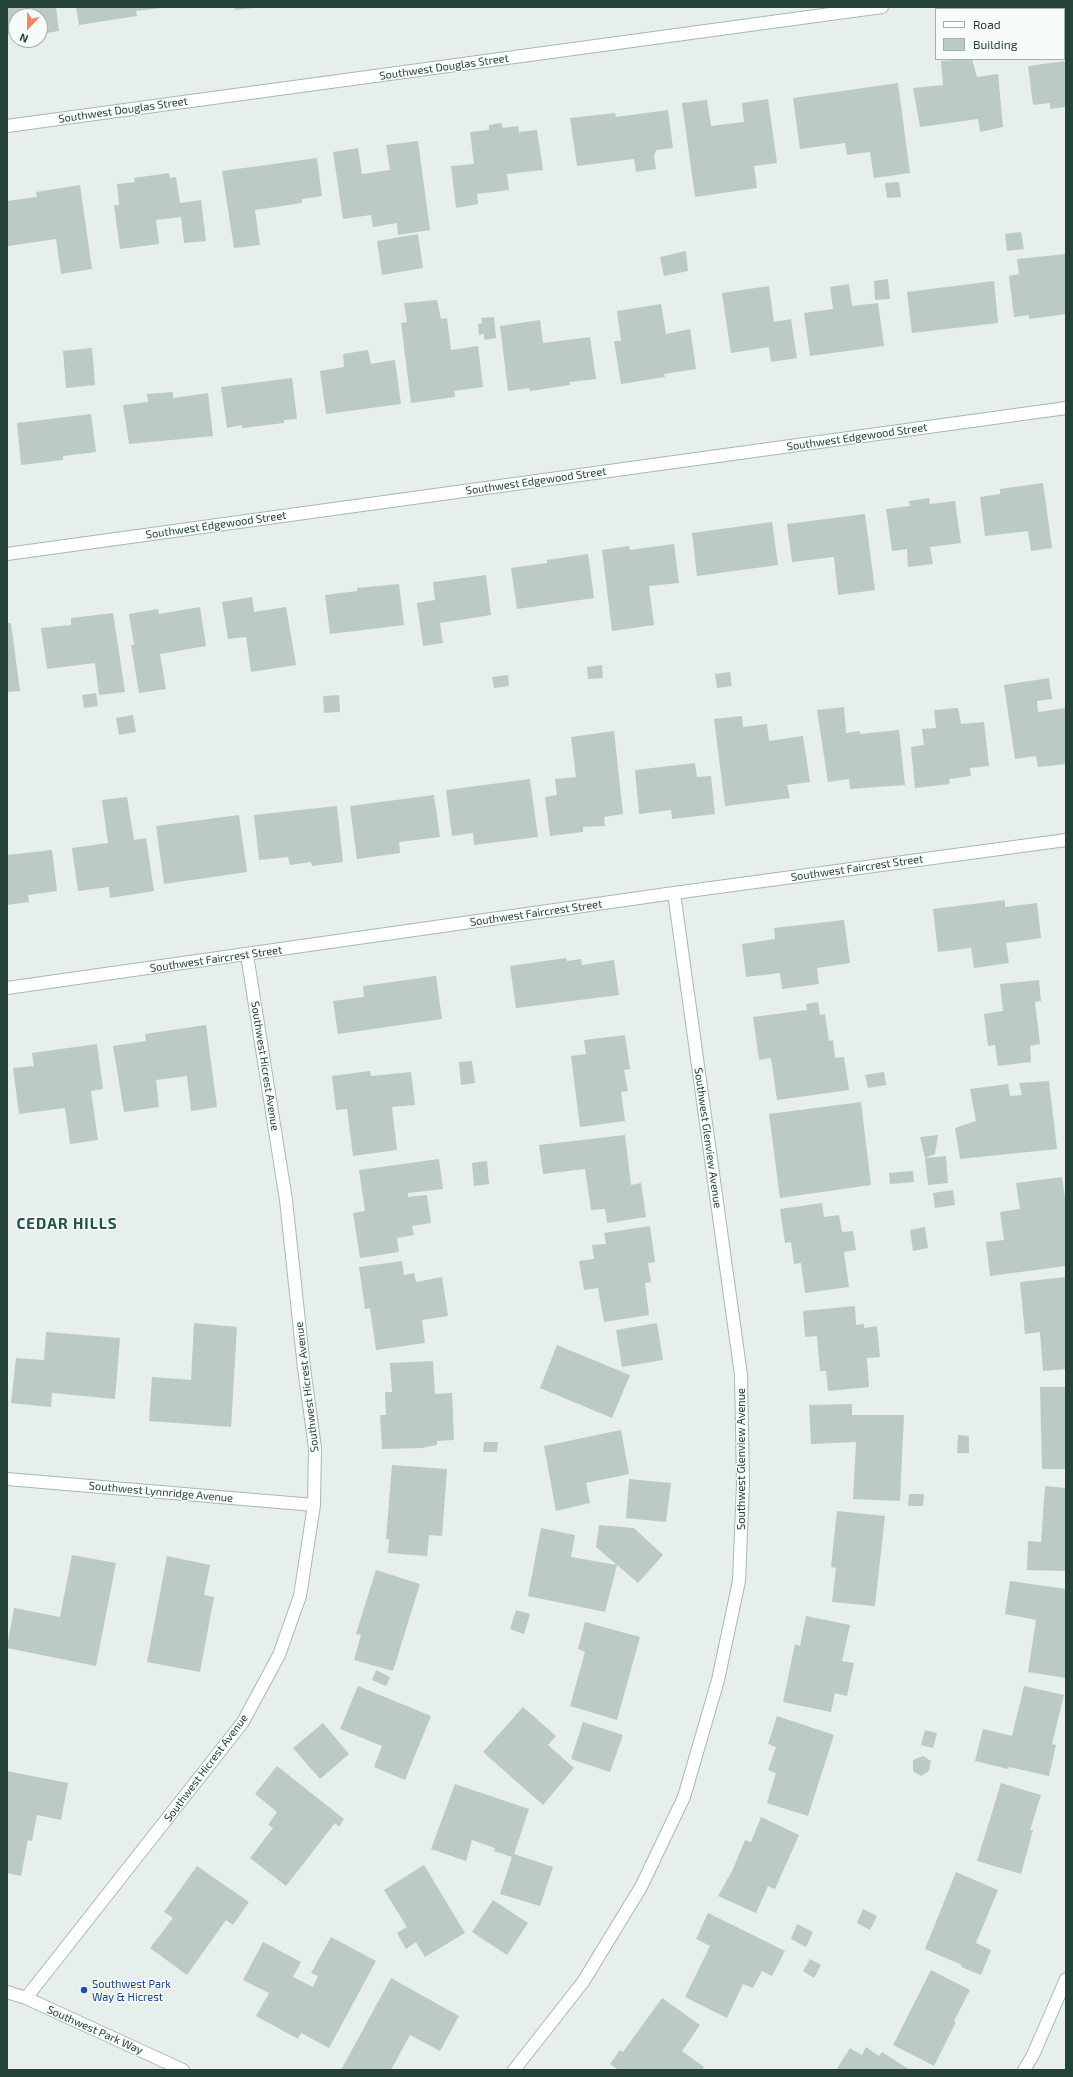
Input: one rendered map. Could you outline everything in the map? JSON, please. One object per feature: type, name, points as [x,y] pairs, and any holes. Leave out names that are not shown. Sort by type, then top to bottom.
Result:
[{"type":"street","name":"Southwest Douglas Street","points":[[7,126],[882,7]]},
{"type":"street","name":"Southwest Edgewood Street","points":[[7,554],[1066,408]]},
{"type":"street","name":"Southwest Faircrest Street","points":[[7,988],[674,893],[1066,840]]},
{"type":"street","name":"Southwest Glenview Avenue","points":[[514,2070],[583,1982],[641,1887],[684,1797],[718,1680],[739,1581],[743,1483],[741,1375],[674,893]]},
{"type":"street","name":"Southwest Hicrest Avenue","points":[[26,1998],[243,1722],[279,1655],[300,1596],[314,1505],[315,1448],[304,1368],[286,1200],[247,955]]},
{"type":"street","name":"Southwest Lynnridge Avenue","points":[[7,1479],[314,1505]]},
{"type":"street","points":[[1024,2070],[1033,2055],[1066,1979]]},
{"type":"street","name":"Southwest Park Way","points":[[7,1992],[26,1998],[183,2070]]},
{"type":"building","points":[[7,7],[56,7],[59,31],[48,33],[48,8],[8,8],[7,34]]},
{"type":"building","points":[[76,7],[161,8],[136,11],[137,16],[79,25]]},
{"type":"building","points":[[235,7],[253,7],[253,8],[235,10]]},
{"type":"building","points":[[972,60],[977,77],[998,74],[1003,127],[980,132],[978,119],[920,127],[913,88],[943,85],[941,61]]},
{"type":"building","points":[[1066,61],[1066,107],[1050,109],[1050,103],[1033,105],[1028,66]]},
{"type":"building","points":[[898,83],[910,173],[874,178],[870,152],[847,155],[845,143],[800,149],[793,98]]},
{"type":"building","points":[[768,99],[777,163],[754,166],[757,188],[695,197],[682,103],[707,100],[711,126],[744,122],[742,103]]},
{"type":"building","points":[[668,110],[673,148],[656,150],[654,156],[656,169],[636,172],[634,159],[577,166],[570,118],[615,113],[616,117]]},
{"type":"building","points":[[501,123],[503,128],[518,126],[519,132],[537,130],[543,170],[507,174],[509,190],[477,194],[478,204],[456,208],[451,166],[474,164],[470,132],[489,130],[489,125]]},
{"type":"building","points":[[418,141],[430,230],[398,235],[397,223],[373,227],[371,215],[343,219],[333,152],[358,148],[362,174],[390,170],[386,145]]},
{"type":"building","points":[[317,158],[322,196],[302,199],[302,203],[255,210],[260,245],[234,248],[222,171]]},
{"type":"building","points":[[169,173],[170,178],[176,177],[180,203],[201,200],[206,241],[184,243],[181,217],[156,220],[159,244],[120,249],[114,205],[119,205],[117,184],[135,182],[134,178]]},
{"type":"building","points":[[899,182],[901,197],[887,198],[885,183]]},
{"type":"building","points":[[80,185],[92,269],[61,274],[56,239],[8,246],[7,201],[37,197],[36,192]]},
{"type":"building","points":[[1021,232],[1024,249],[1007,251],[1005,234]]},
{"type":"building","points":[[418,234],[423,268],[382,275],[377,241]]},
{"type":"building","points":[[686,251],[688,271],[664,276],[660,257]]},
{"type":"building","points":[[1066,254],[1066,314],[1029,319],[1029,315],[1014,317],[1009,276],[1019,274],[1017,259]]},
{"type":"building","points":[[888,279],[890,299],[875,300],[874,281]]},
{"type":"building","points":[[994,281],[998,323],[912,333],[907,292]]},
{"type":"building","points":[[849,284],[852,306],[878,303],[884,346],[810,356],[804,313],[833,309],[830,287]]},
{"type":"building","points":[[769,286],[774,322],[791,319],[797,358],[771,362],[769,347],[731,353],[722,293]]},
{"type":"building","points":[[437,300],[441,319],[447,318],[451,350],[478,346],[483,387],[454,391],[455,397],[411,403],[401,323],[407,322],[404,303]]},
{"type":"building","points":[[661,304],[666,334],[690,329],[696,369],[664,374],[665,377],[621,384],[614,341],[621,341],[617,311]]},
{"type":"building","points":[[494,317],[496,338],[484,340],[484,334],[479,335],[478,324],[482,323],[481,318]]},
{"type":"building","points":[[540,320],[543,343],[590,337],[596,379],[570,382],[570,385],[530,391],[529,388],[508,391],[500,326]]},
{"type":"building","points":[[92,348],[95,385],[66,388],[63,351]]},
{"type":"building","points":[[368,350],[371,364],[395,360],[401,404],[326,414],[320,371],[344,367],[343,354]]},
{"type":"building","points":[[292,378],[297,419],[284,420],[284,423],[242,428],[242,425],[227,428],[221,387]]},
{"type":"building","points":[[173,392],[173,398],[208,393],[213,436],[129,444],[123,405],[148,402],[147,394]]},
{"type":"building","points":[[91,414],[96,452],[63,456],[63,460],[21,465],[17,423]]},
{"type":"building","points":[[1043,483],[1052,548],[1031,551],[1028,531],[985,536],[980,497],[1000,494],[1000,489]]},
{"type":"building","points":[[929,498],[930,504],[955,501],[961,543],[930,547],[933,564],[908,567],[907,549],[892,551],[886,509],[910,506],[909,501]]},
{"type":"building","points":[[865,514],[875,590],[838,595],[834,557],[792,562],[787,524]]},
{"type":"building","points":[[772,522],[778,565],[697,576],[692,533]]},
{"type":"building","points":[[674,544],[679,583],[649,586],[654,625],[612,631],[602,550],[629,546],[630,550]]},
{"type":"building","points":[[588,554],[594,598],[517,609],[511,568],[547,563],[547,560]]},
{"type":"building","points":[[486,575],[491,615],[440,623],[443,643],[423,646],[417,603],[435,600],[433,582]]},
{"type":"building","points":[[399,584],[404,625],[330,634],[325,595],[357,591],[357,588]]},
{"type":"building","points":[[252,597],[254,612],[286,607],[296,665],[251,672],[246,637],[228,639],[222,602]]},
{"type":"building","points":[[200,607],[206,646],[160,654],[166,689],[139,693],[131,645],[134,645],[129,614],[158,609],[159,614]]},
{"type":"building","points":[[113,613],[125,692],[99,695],[95,663],[47,669],[41,628],[71,625],[71,618]]},
{"type":"building","points":[[7,623],[11,623],[20,691],[7,692]]},
{"type":"building","points":[[602,665],[603,678],[588,679],[587,667]]},
{"type":"building","points":[[730,672],[732,686],[717,688],[715,674]]},
{"type":"building","points":[[508,675],[509,686],[494,688],[492,677]]},
{"type":"building","points":[[1049,678],[1052,699],[1037,701],[1038,712],[1066,708],[1066,764],[1038,767],[1036,756],[1015,759],[1004,685]]},
{"type":"building","points":[[96,693],[98,706],[84,708],[82,695]]},
{"type":"building","points":[[339,695],[340,712],[324,713],[323,696]]},
{"type":"building","points":[[844,707],[846,733],[860,731],[860,734],[899,730],[905,785],[850,789],[849,779],[828,782],[817,710]]},
{"type":"building","points":[[958,708],[961,724],[984,722],[989,766],[970,768],[971,776],[949,779],[950,784],[915,788],[911,747],[924,745],[922,729],[936,728],[934,710]]},
{"type":"building","points":[[133,715],[136,732],[119,735],[116,718]]},
{"type":"building","points":[[742,716],[743,727],[767,724],[769,741],[803,736],[810,782],[787,785],[790,798],[725,806],[714,719]]},
{"type":"building","points":[[614,731],[623,814],[604,817],[605,826],[583,827],[583,832],[550,836],[545,797],[557,795],[555,779],[576,777],[571,737]]},
{"type":"building","points":[[695,763],[697,777],[711,776],[715,814],[672,819],[671,810],[639,814],[635,770]]},
{"type":"building","points":[[530,779],[538,837],[474,845],[473,833],[452,836],[446,790]]},
{"type":"building","points":[[434,795],[440,837],[399,842],[400,853],[357,859],[350,806]]},
{"type":"building","points":[[127,797],[134,840],[146,838],[154,891],[110,898],[109,887],[78,891],[72,848],[108,843],[102,800]]},
{"type":"building","points":[[337,806],[343,862],[312,866],[311,862],[290,865],[288,857],[259,860],[254,815]]},
{"type":"building","points":[[239,815],[247,872],[164,884],[156,826]]},
{"type":"building","points":[[52,850],[57,891],[28,895],[29,902],[7,905],[7,855]]},
{"type":"building","points":[[1005,900],[1005,907],[1037,903],[1041,938],[1006,943],[1009,963],[974,968],[971,948],[938,952],[933,909]]},
{"type":"building","points":[[844,920],[850,963],[817,968],[819,984],[782,989],[780,973],[746,977],[742,944],[775,939],[774,928]]},
{"type":"building","points":[[566,958],[567,961],[581,959],[582,965],[614,960],[619,995],[516,1008],[510,966]]},
{"type":"building","points":[[436,976],[442,1019],[338,1034],[333,1001],[364,997],[363,986]]},
{"type":"building","points":[[1039,980],[1041,1001],[1035,1002],[1040,1044],[1030,1046],[1031,1062],[998,1066],[995,1045],[988,1046],[984,1014],[1003,1011],[1000,984]]},
{"type":"building","points":[[818,1002],[820,1015],[825,1014],[829,1041],[833,1040],[835,1058],[844,1057],[849,1090],[777,1100],[771,1058],[759,1060],[753,1017],[807,1010],[806,1004]]},
{"type":"building","points":[[206,1025],[217,1107],[191,1111],[187,1076],[156,1080],[159,1107],[124,1112],[113,1046],[146,1041],[145,1034]]},
{"type":"building","points":[[625,1035],[630,1069],[624,1070],[628,1091],[621,1092],[625,1121],[580,1127],[571,1056],[586,1054],[584,1040]]},
{"type":"building","points":[[97,1044],[103,1089],[91,1091],[98,1140],[70,1144],[65,1108],[19,1114],[13,1068],[34,1066],[32,1053]]},
{"type":"building","points":[[472,1061],[475,1083],[461,1085],[459,1062]]},
{"type":"building","points":[[370,1071],[371,1076],[411,1072],[415,1105],[392,1107],[397,1150],[353,1156],[347,1109],[336,1110],[332,1076]]},
{"type":"building","points":[[884,1072],[886,1085],[868,1088],[865,1075]]},
{"type":"building","points":[[1049,1081],[1057,1149],[960,1159],[955,1128],[976,1121],[970,1089],[1008,1084],[1010,1096],[1022,1095],[1019,1083]]},
{"type":"building","points":[[861,1102],[871,1185],[780,1198],[769,1114]]},
{"type":"building","points":[[625,1135],[631,1185],[641,1183],[646,1217],[607,1223],[605,1209],[591,1210],[585,1169],[543,1174],[539,1145]]},
{"type":"building","points":[[938,1135],[935,1154],[925,1158],[920,1137]]},
{"type":"building","points":[[946,1156],[948,1183],[928,1185],[925,1158]]},
{"type":"building","points":[[439,1159],[443,1189],[408,1193],[408,1197],[427,1195],[431,1223],[412,1226],[414,1235],[397,1238],[399,1252],[360,1258],[353,1213],[365,1211],[359,1170]]},
{"type":"building","points":[[487,1161],[489,1184],[474,1186],[472,1163]]},
{"type":"building","points":[[913,1171],[914,1182],[890,1184],[889,1173]]},
{"type":"building","points":[[1062,1177],[1066,1205],[1066,1266],[990,1276],[986,1242],[1004,1240],[1000,1212],[1020,1209],[1016,1183]]},
{"type":"building","points":[[953,1190],[955,1205],[935,1208],[933,1193]]},
{"type":"building","points":[[822,1203],[824,1217],[839,1215],[842,1232],[853,1231],[856,1250],[844,1252],[849,1287],[805,1293],[801,1263],[794,1264],[791,1242],[785,1243],[780,1209]]},
{"type":"building","points":[[650,1226],[655,1262],[648,1263],[651,1282],[645,1283],[649,1315],[604,1322],[598,1288],[584,1290],[579,1261],[594,1259],[592,1245],[606,1244],[604,1233]]},
{"type":"building","points":[[925,1227],[928,1248],[913,1251],[910,1230]]},
{"type":"building","points":[[402,1261],[404,1275],[414,1273],[416,1282],[442,1277],[448,1316],[422,1320],[425,1343],[376,1350],[370,1308],[365,1309],[359,1267]]},
{"type":"building","points":[[1066,1277],[1066,1369],[1043,1371],[1040,1332],[1025,1334],[1020,1282]]},
{"type":"building","points":[[855,1306],[856,1325],[864,1324],[864,1328],[877,1326],[880,1357],[867,1358],[869,1387],[828,1391],[826,1371],[820,1371],[817,1336],[805,1337],[803,1311]]},
{"type":"building","points":[[194,1323],[237,1327],[231,1427],[149,1421],[152,1377],[191,1380]]},
{"type":"building","points":[[657,1323],[663,1360],[622,1367],[616,1330]]},
{"type":"building","points":[[46,1332],[120,1338],[115,1399],[52,1393],[51,1407],[11,1403],[16,1358],[44,1360]]},
{"type":"building","points":[[557,1345],[630,1375],[612,1418],[540,1388]]},
{"type":"building","points":[[433,1361],[435,1394],[452,1393],[454,1440],[437,1441],[437,1445],[422,1448],[382,1449],[380,1415],[386,1415],[385,1392],[392,1392],[390,1363]]},
{"type":"building","points":[[1040,1387],[1066,1387],[1066,1469],[1042,1469]]},
{"type":"building","points":[[852,1404],[852,1415],[904,1415],[900,1501],[853,1499],[856,1442],[811,1444],[809,1405]]},
{"type":"building","points":[[621,1430],[629,1474],[586,1483],[590,1503],[556,1511],[544,1446]]},
{"type":"building","points":[[958,1435],[969,1436],[969,1453],[957,1453]]},
{"type":"building","points":[[484,1442],[498,1442],[497,1452],[483,1452]]},
{"type":"building","points":[[392,1465],[447,1469],[442,1536],[429,1535],[427,1556],[388,1553],[389,1539],[386,1539]]},
{"type":"building","points":[[629,1479],[671,1483],[666,1522],[626,1518]]},
{"type":"building","points":[[1045,1486],[1066,1488],[1066,1571],[1027,1570],[1028,1541],[1041,1542]]},
{"type":"building","points":[[909,1494],[924,1494],[923,1506],[908,1506]]},
{"type":"building","points":[[837,1511],[885,1516],[875,1606],[832,1602],[836,1568],[831,1567]]},
{"type":"building","points":[[599,1525],[634,1528],[663,1555],[638,1583],[596,1547]]},
{"type":"building","points":[[541,1528],[575,1535],[571,1557],[617,1565],[605,1612],[528,1596]]},
{"type":"building","points":[[72,1555],[116,1563],[96,1666],[7,1648],[14,1608],[60,1617]]},
{"type":"building","points":[[167,1556],[210,1565],[204,1595],[214,1597],[200,1672],[147,1662]]},
{"type":"building","points":[[376,1570],[420,1584],[393,1671],[354,1660],[361,1635],[356,1634]]},
{"type":"building","points":[[1010,1581],[1066,1589],[1066,1678],[1028,1672],[1036,1620],[1005,1614]]},
{"type":"building","points":[[516,1610],[530,1614],[524,1634],[510,1629]]},
{"type":"building","points":[[806,1616],[850,1625],[842,1661],[854,1663],[847,1696],[835,1693],[831,1712],[783,1702],[795,1644],[800,1646]]},
{"type":"building","points":[[585,1622],[640,1637],[617,1720],[570,1706],[585,1652],[578,1649]]},
{"type":"building","points":[[376,1670],[390,1677],[386,1686],[372,1680]]},
{"type":"building","points":[[358,1686],[431,1716],[405,1780],[374,1767],[382,1746],[340,1729]]},
{"type":"building","points":[[1024,1686],[1064,1695],[1052,1744],[1056,1745],[1049,1776],[1009,1767],[1008,1769],[975,1761],[983,1729],[1012,1736]]},
{"type":"building","points":[[523,1707],[556,1736],[548,1745],[574,1768],[543,1805],[483,1752]]},
{"type":"building","points":[[777,1716],[834,1735],[808,1816],[767,1803],[776,1773],[768,1770],[776,1747],[768,1744]]},
{"type":"building","points":[[583,1722],[623,1735],[610,1772],[571,1759]]},
{"type":"building","points":[[323,1723],[349,1754],[320,1779],[293,1748]]},
{"type":"building","points":[[925,1730],[937,1733],[933,1748],[921,1745]]},
{"type":"building","points":[[923,1756],[931,1761],[929,1771],[921,1776],[913,1771],[913,1760]]},
{"type":"building","points":[[277,1766],[344,1819],[339,1827],[335,1823],[286,1886],[250,1858],[273,1828],[268,1825],[277,1812],[255,1794]]},
{"type":"building","points":[[7,1771],[68,1783],[61,1820],[37,1815],[32,1841],[28,1840],[21,1876],[7,1873]]},
{"type":"building","points":[[1001,1783],[1041,1795],[1030,1830],[1033,1830],[1021,1874],[977,1861]]},
{"type":"building","points":[[455,1784],[529,1809],[514,1854],[553,1867],[540,1906],[500,1894],[512,1857],[494,1851],[495,1848],[472,1840],[466,1861],[431,1849]]},
{"type":"building","points":[[761,1817],[799,1835],[775,1889],[768,1886],[756,1913],[718,1896],[733,1869],[745,1840],[751,1842]]},
{"type":"building","points":[[424,1865],[465,1933],[425,1957],[416,1942],[406,1949],[397,1933],[407,1927],[384,1890]]},
{"type":"building","points":[[197,1866],[249,1902],[233,1925],[226,1920],[187,1975],[150,1948],[173,1918],[164,1912]]},
{"type":"building","points":[[956,1872],[998,1890],[976,1943],[991,1950],[981,1975],[925,1949]]},
{"type":"building","points":[[493,1900],[528,1923],[507,1955],[472,1932]]},
{"type":"building","points":[[863,1909],[877,1916],[870,1930],[857,1923]]},
{"type":"building","points":[[708,1913],[785,1951],[772,1976],[762,1971],[753,1988],[743,1984],[727,2018],[685,1997],[710,1946],[696,1939]]},
{"type":"building","points":[[797,1924],[813,1932],[806,1947],[791,1939]]},
{"type":"building","points":[[331,1937],[376,1961],[329,2048],[301,2033],[298,2039],[256,2016],[269,1993],[243,1980],[263,1942],[301,1962],[293,1977],[313,1987],[318,1976],[311,1973]]},
{"type":"building","points":[[810,1959],[821,1965],[814,1978],[803,1971]]},
{"type":"building","points":[[931,1970],[970,1990],[934,2066],[893,2045]]},
{"type":"building","points":[[391,1978],[459,2016],[440,2051],[410,2035],[391,2070],[341,2070]]},
{"type":"building","points":[[662,1998],[700,2025],[682,2051],[704,2067],[702,2070],[618,2070],[610,2064],[620,2050],[623,2052]]},
{"type":"building","points":[[866,2047],[879,2056],[882,2052],[910,2070],[836,2070],[850,2048],[862,2055]]},
{"type":"place","name":"Southwest Park Way & Hicrest","points":[[84,1990]]},
{"type":"district","name":"CEDAR HILLS","points":[[67,1224]]}]
